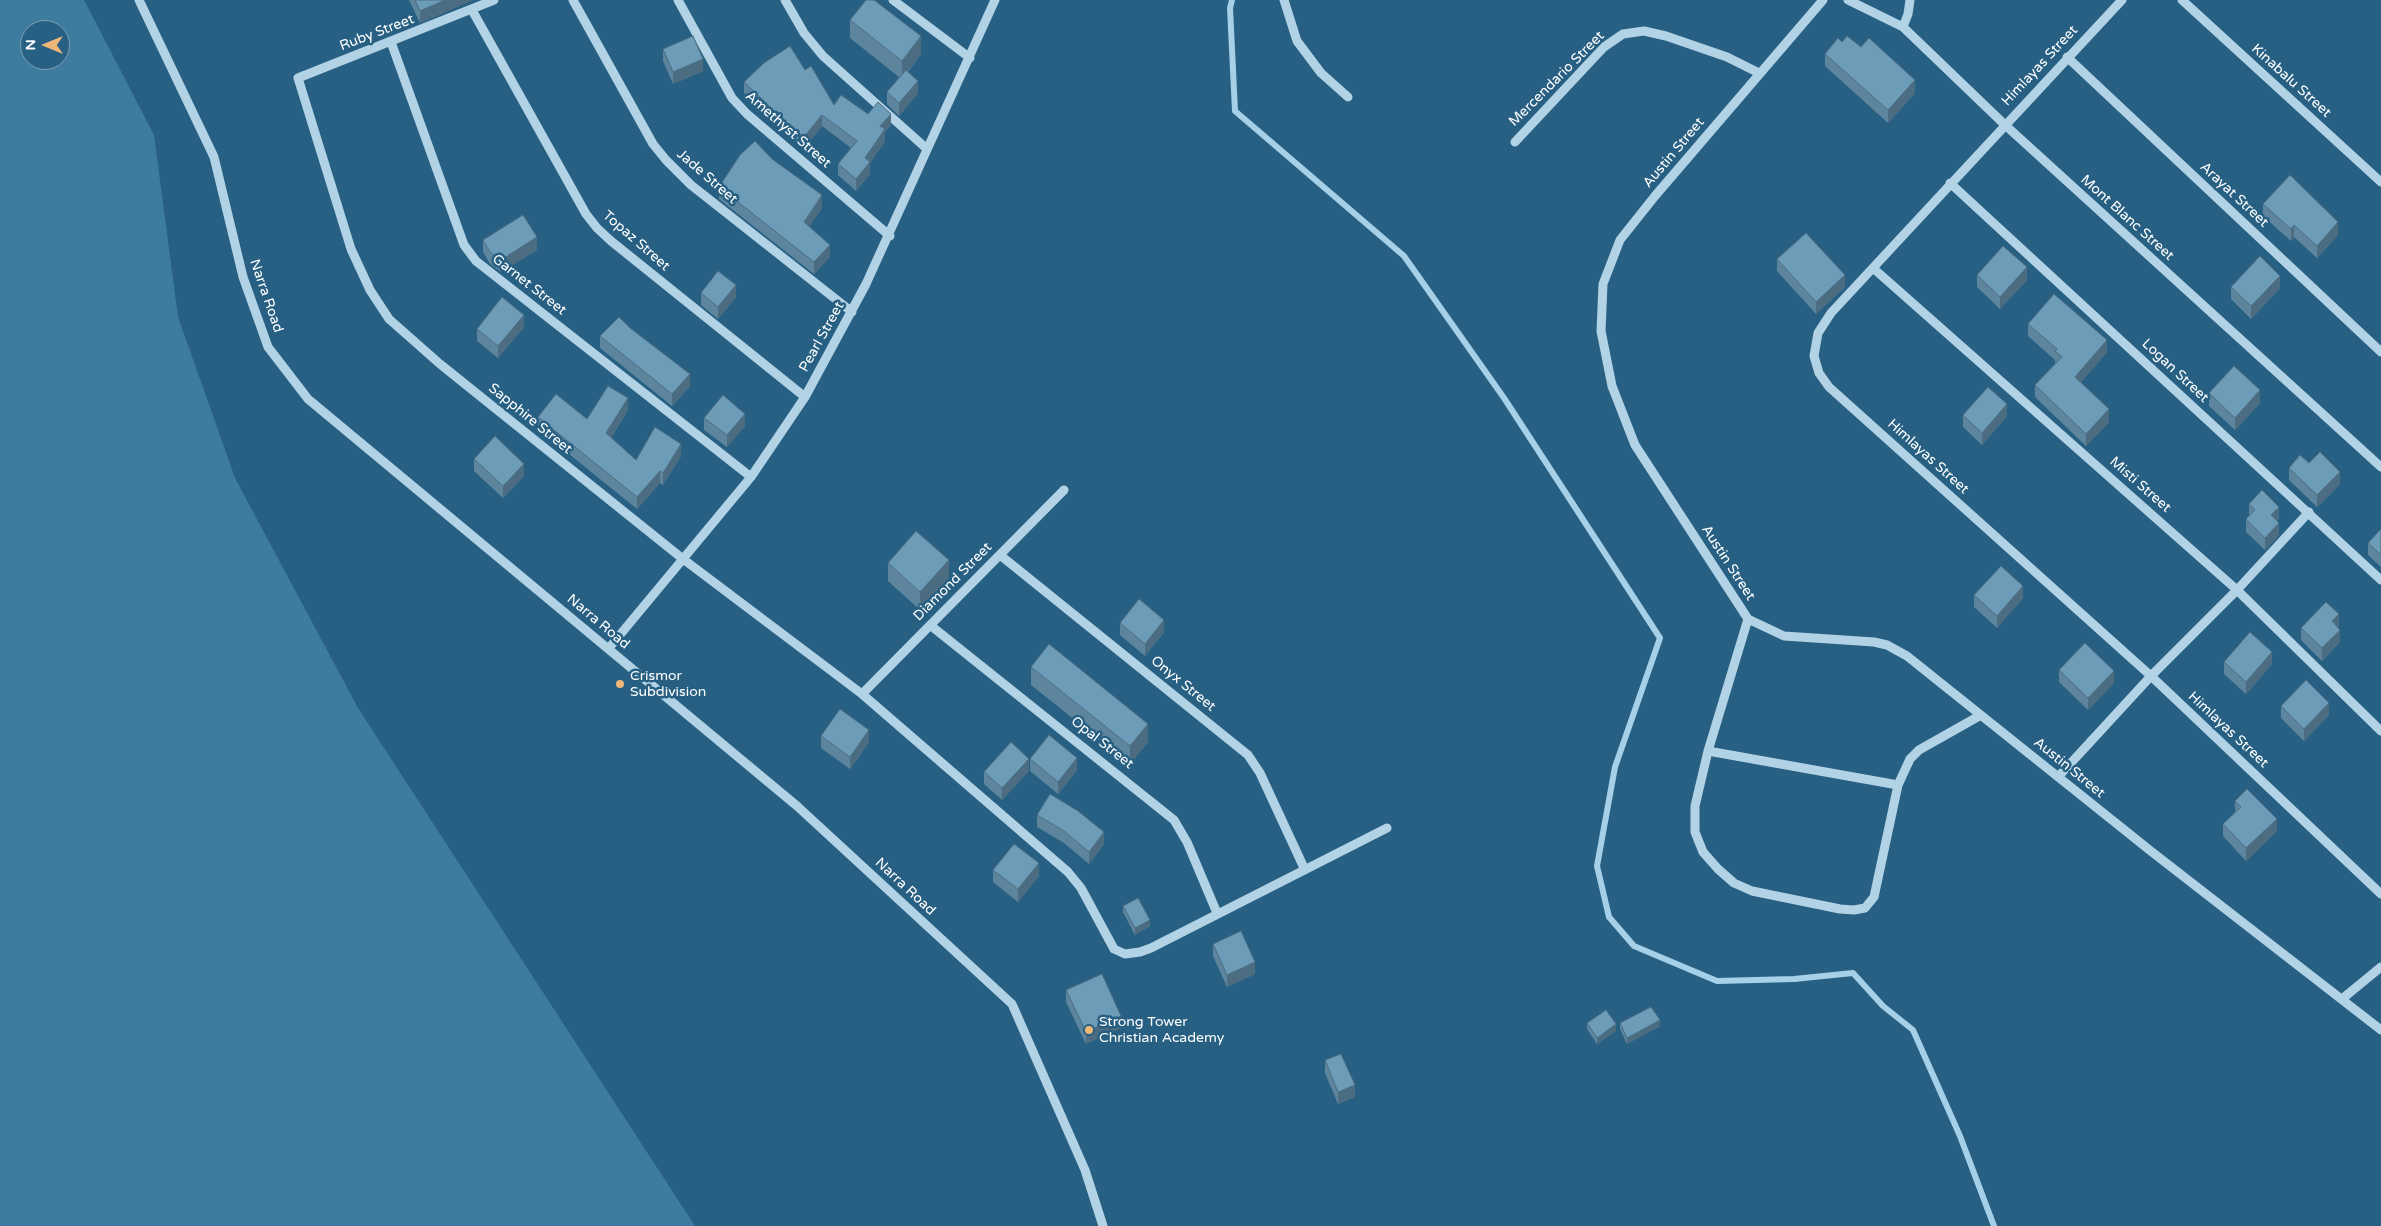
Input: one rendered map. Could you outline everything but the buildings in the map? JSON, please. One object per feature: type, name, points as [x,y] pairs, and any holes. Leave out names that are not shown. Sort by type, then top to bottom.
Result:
[{"type":"street","name":"Narra Road","points":[[139,0],[214,157],[243,277],[268,347],[308,399],[797,806],[1012,1004],[1085,1170],[1103,1226]]},
{"type":"street","name":"Ruby Street","points":[[298,78],[494,0]]},
{"type":"street","name":"Jade Street","points":[[573,0],[654,144],[666,160],[691,185],[852,312]]},
{"type":"street","name":"Amethyst Street","points":[[678,0],[732,98],[747,114],[890,236]]},
{"type":"street","points":[[785,0],[804,33],[823,56],[927,149]]},
{"type":"street","points":[[893,0],[970,58]]},
{"type":"street","name":"Pearl Street","points":[[609,648],[751,477],[805,397],[852,312],[890,236],[927,149],[995,0]]},
{"type":"street","points":[[1284,0],[1297,41],[1321,73],[1348,98]]},
{"type":"street","name":"Austin Street","points":[[1823,0],[1759,73],[1620,240],[1603,284],[1601,331],[1612,386],[1635,445],[1748,619],[1784,636],[1887,645],[1907,656],[2381,1030]]},
{"type":"street","name":"Mont Blanc Street","points":[[1848,0],[1903,27],[2004,124],[2381,466]]},
{"type":"street","points":[[1903,27],[1908,14],[1910,0]]},
{"type":"street","name":"Himlayas Street","points":[[2122,0],[2004,124],[1831,313],[1818,333],[1814,356],[1819,373],[1829,387],[2151,676],[2381,894]]},
{"type":"street","name":"Kinabalu Street","points":[[2182,0],[2381,182]]},
{"type":"street","name":"Topaz Street","points":[[472,10],[586,214],[597,228],[805,397]]},
{"type":"street","name":"Mercendario Street","points":[[1515,142],[1604,47],[1623,34],[1644,31],[1666,36],[1727,57],[1759,73]]},
{"type":"street","name":"Garnet Street","points":[[391,42],[464,245],[476,261],[751,477]]},
{"type":"street","name":"Arayat Street","points":[[2067,57],[2381,352]]},
{"type":"street","name":"Sapphire Street","points":[[298,78],[351,249],[370,290],[389,319],[440,364],[683,559],[862,694],[1068,872],[1081,888],[1114,949],[1125,954],[1140,952],[1217,913]]},
{"type":"street","name":"Logan Street","points":[[1950,183],[2381,580]]},
{"type":"street","name":"Misti Street","points":[[1873,268],[2237,590],[2381,731]]},
{"type":"street","name":"Diamond Street","points":[[862,694],[1064,490]]},
{"type":"street","points":[[2058,777],[2151,676],[2237,590],[2308,512]]},
{"type":"street","name":"Onyx Street","points":[[1000,555],[1248,755],[1260,773],[1305,870]]},
{"type":"street","points":[[1748,619],[1708,751],[1696,806],[1696,832],[1703,852],[1718,869],[1734,883],[1752,891],[1840,909],[1854,910],[1865,908],[1874,897],[1898,785],[1910,759],[1919,750],[1981,715]]},
{"type":"street","name":"Opal Street","points":[[930,625],[1174,820],[1187,842],[1217,913]]},
{"type":"street","points":[[1708,751],[1898,785]]},
{"type":"street","points":[[1217,913],[1387,828]]},
{"type":"street","points":[[2342,999],[2381,967]]},
{"type":"shaded area","points":[[0,0],[84,0],[154,135],[178,317],[235,478],[358,708],[695,1226],[0,1226]]},
{"type":"waterway","points":[[1232,0],[1230,8],[1235,111],[1404,256],[1504,398],[1660,638],[1615,767],[1597,866],[1609,917],[1634,946],[1717,981],[1794,979],[1853,973],[1883,1006],[1913,1030],[1960,1136],[1994,1226]]},
{"type":"place","name":"Crismor Subdivision","points":[[620,684]]},
{"type":"place","name":"Strong Tower Christian Academy","points":[[1089,1030]]}]
